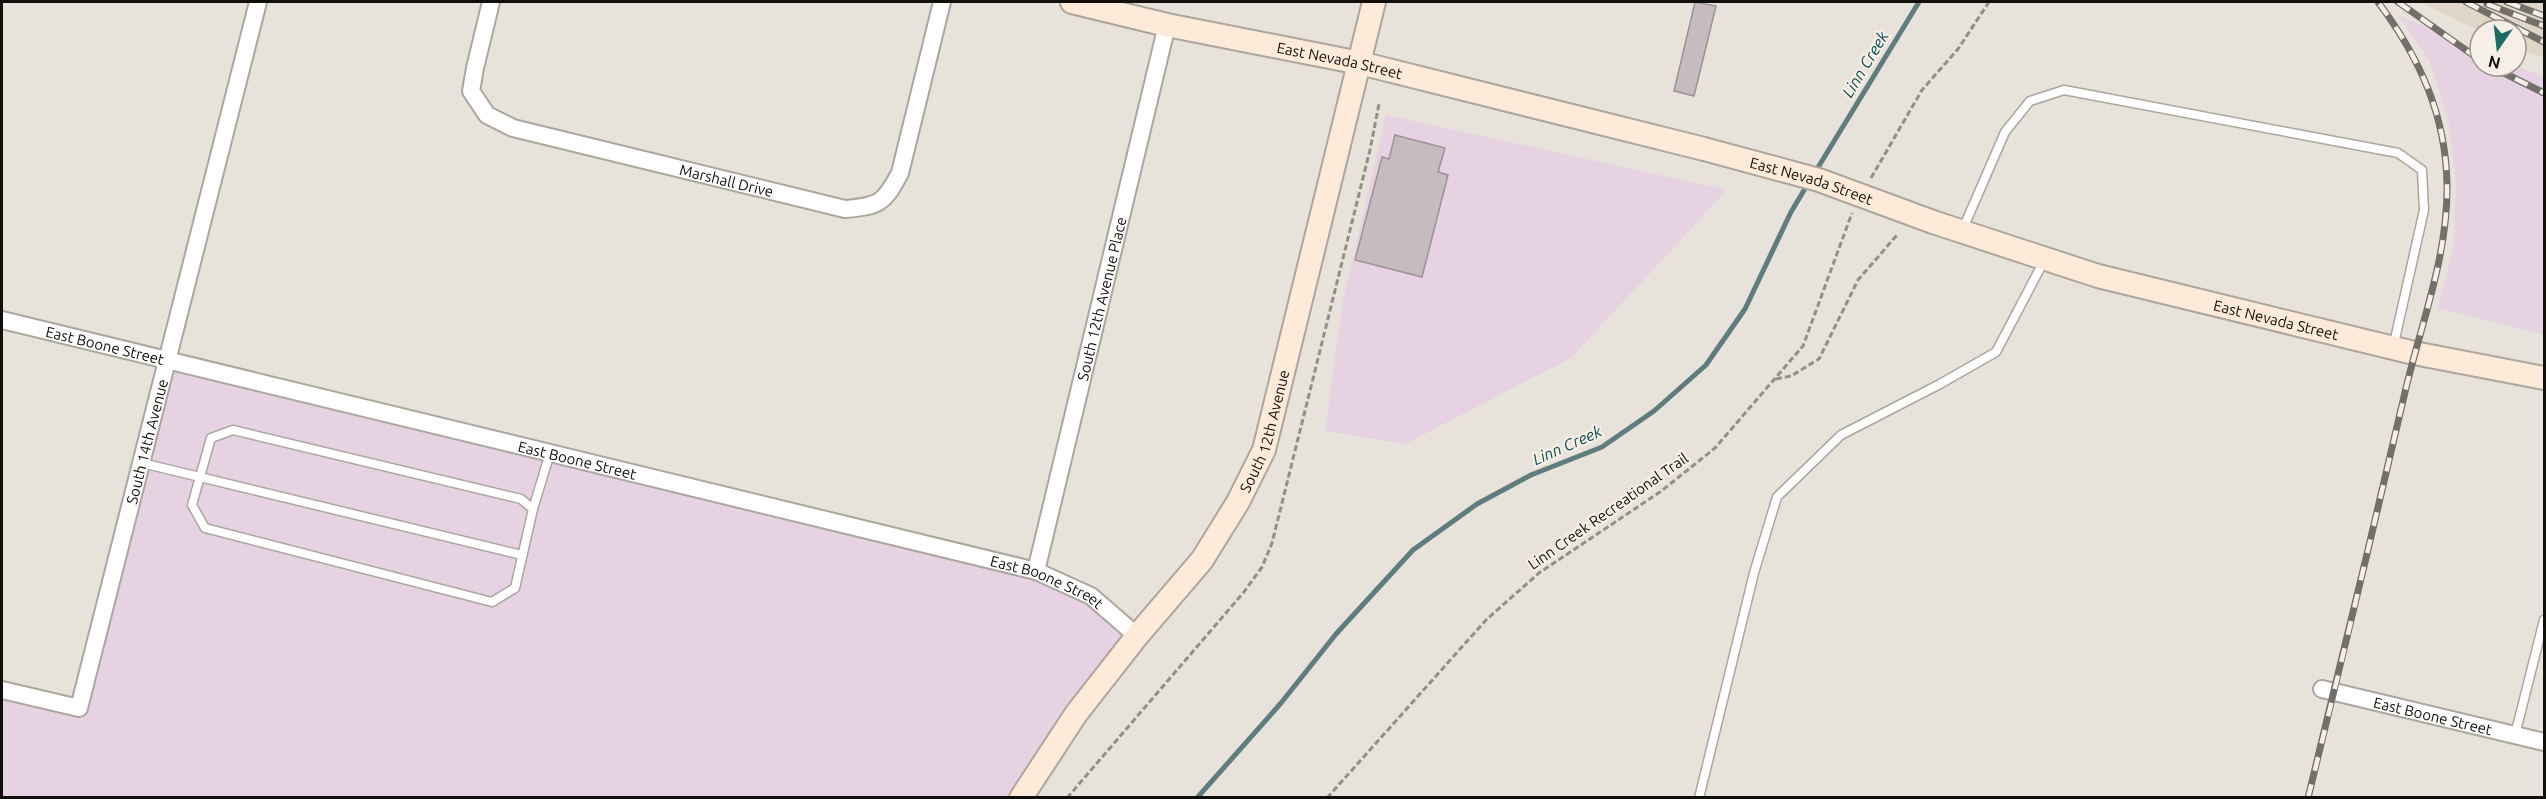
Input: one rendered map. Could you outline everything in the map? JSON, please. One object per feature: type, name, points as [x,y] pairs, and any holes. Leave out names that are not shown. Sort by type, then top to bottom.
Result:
[{"type":"main road","name":"East Nevada Street","points":[[1072,2],[1167,26],[1360,63],[1704,149],[1819,180],[1962,232],[2098,276],[2392,348],[2544,378]]},
{"type":"main road","name":"South 12th Avenue","points":[[1021,798],[1076,714],[1137,636],[1202,560],[1238,502],[1264,450],[1374,2]]},
{"type":"street","name":"South 14th Avenue","points":[[2,690],[80,708],[258,2]]},
{"type":"street","name":"Marshall Drive","points":[[491,2],[471,91],[487,115],[513,128],[845,208],[868,207],[888,196],[900,173],[942,2]]},
{"type":"street","name":"South 12th Avenue Place","points":[[1036,571],[1167,26]]},
{"type":"street","name":"East Boone Street","points":[[2,320],[1036,571],[1091,596],[1137,636]]},
{"type":"street","name":"East Boone Street","points":[[2322,689],[2544,742]]},
{"type":"lane","points":[[1962,232],[2006,132],[2030,101],[2064,90],[2398,153],[2422,170],[2424,210],[2392,348]]},
{"type":"lane","points":[[1699,798],[1754,573],[1777,498],[1841,435],[1996,352],[2045,259]]},
{"type":"lane","points":[[533,509],[522,499],[233,430],[211,438],[192,505],[205,528],[492,602],[515,588],[533,509],[550,453]]},
{"type":"lane","points":[[142,463],[522,555]]},
{"type":"lane","points":[[2516,735],[2544,620]]},
{"type":"path","points":[[1870,179],[1922,90],[1958,49],[1989,2]]},
{"type":"path","name":"Linn Creek Recreational Trail","points":[[1327,798],[1486,620],[1539,573],[1660,492],[1716,448],[1803,346],[1856,204]]},
{"type":"path","points":[[1776,379],[1791,376],[1819,359],[1858,280],[1897,234]]},
{"type":"shaded area","points":[[2420,2],[2544,2],[2544,58],[2528,52],[2528,18],[2468,18],[2468,25]]},
{"type":"shaded area","points":[[2398,15],[2468,46],[2468,78],[2528,78],[2528,71],[2544,77],[2544,335],[2438,308],[2454,244],[2456,181],[2449,124],[2430,61]]},
{"type":"shaded area","points":[[1386,115],[1727,190],[1571,358],[1405,444],[1325,431],[1343,301]]},
{"type":"shaded area","points":[[167,361],[1036,571],[1091,596],[1137,636],[1021,797],[2,798],[2,690],[79,708]]},
{"type":"building","points":[[1695,2],[1716,6],[1694,96],[1674,91]]},
{"type":"building","points":[[1395,135],[1445,148],[1438,172],[1448,175],[1422,277],[1355,260],[1382,157],[1389,159]]},
{"type":"waterway","name":"Linn Creek","points":[[1814,174],[1919,2]]},
{"type":"waterway","name":"Linn Creek","points":[[1197,798],[1281,703],[1336,634],[1413,550],[1477,504],[1531,475],[1602,447],[1654,411],[1706,365],[1745,309],[1791,212],[1809,182]]},
{"type":"railway","points":[[2308,798],[2406,388],[2433,288],[2446,211],[2445,159],[2436,110],[2418,65],[2378,2]]},
{"type":"railway","points":[[2398,2],[2468,52]]},
{"type":"railway","points":[[2466,2],[2544,42]]},
{"type":"railway","points":[[2507,2],[2544,16]]},
{"type":"railway","points":[[2487,4],[2544,26]]},
{"type":"railway","points":[[2514,78],[2544,93]]}]
